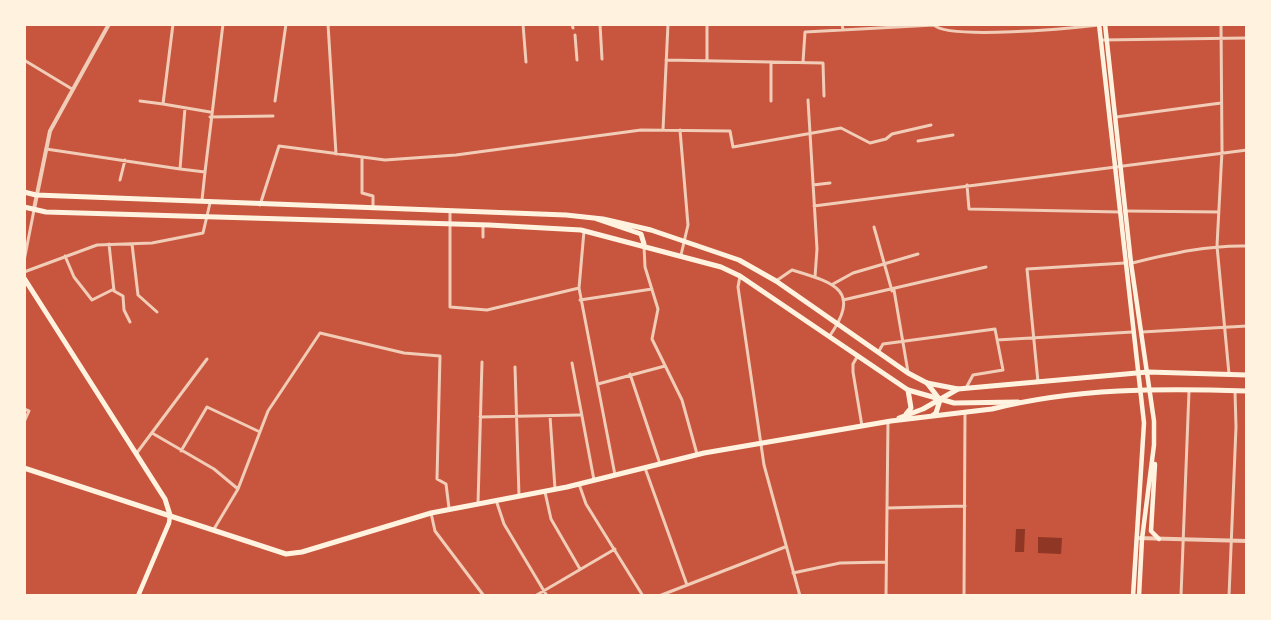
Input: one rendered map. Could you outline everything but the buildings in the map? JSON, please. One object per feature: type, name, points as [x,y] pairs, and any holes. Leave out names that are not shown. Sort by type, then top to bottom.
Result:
[{"type":"main road","points":[[1105,24],[1104,40],[1128,263],[1132,332],[1144,448],[1139,596]]},
{"type":"main road","points":[[1099,25],[1104,40],[1114,117],[1117,165]]},
{"type":"main road","points":[[24,192],[36,195],[202,203],[433,209],[593,218],[685,240],[740,260],[776,281],[908,373],[927,383],[965,389],[1148,372],[1247,375]]},
{"type":"main road","points":[[24,207],[46,212],[483,224],[584,230],[644,244],[721,267],[740,276],[908,390],[940,400],[970,404],[1020,402],[1150,388],[1247,391]]},
{"type":"main road","points":[[432,223],[433,209]]},
{"type":"main road","points":[[593,218],[641,234],[644,244]]},
{"type":"main road","points":[[1128,263],[1142,332],[1150,388],[1153,456],[1151,531],[1159,539]]},
{"type":"main road","points":[[24,278],[165,500],[170,515],[169,523],[138,596]]},
{"type":"main road","points":[[927,383],[940,400]]},
{"type":"main road","points":[[890,421],[940,400],[958,389]]},
{"type":"main road","points":[[905,416],[911,408],[908,390]]},
{"type":"main road","points":[[931,417],[936,412],[940,400]]},
{"type":"main road","points":[[24,468],[286,554],[302,552],[432,513],[496,503],[555,490],[697,454],[760,441],[1020,402]]},
{"type":"main road","points":[[1133,596],[1153,456]]},
{"type":"street","points":[[24,261],[50,131],[109,24]]},
{"type":"street","points":[[163,104],[173,24]]},
{"type":"street","points":[[202,203],[210,112],[223,24]]},
{"type":"street","points":[[275,101],[286,24]]},
{"type":"street","points":[[328,24],[336,155]]},
{"type":"street","points":[[523,24],[526,62]]},
{"type":"street","points":[[600,24],[603,59]]},
{"type":"street","points":[[663,130],[669,24]]},
{"type":"street","points":[[707,24],[707,60]]},
{"type":"street","points":[[812,24],[813,32]]},
{"type":"street","points":[[842,24],[843,30]]},
{"type":"street","points":[[803,62],[805,32],[934,24],[943,30],[971,32],[1099,25]]},
{"type":"street","points":[[1221,24],[1222,151],[1217,246],[1229,375]]},
{"type":"street","points":[[575,35],[577,60]]},
{"type":"street","points":[[1104,40],[1247,38]]},
{"type":"street","points":[[24,60],[72,89]]},
{"type":"street","points":[[666,60],[823,63],[824,96]]},
{"type":"street","points":[[771,62],[771,101]]},
{"type":"street","points":[[808,100],[812,134],[817,249],[815,277]]},
{"type":"street","points":[[140,101],[210,112]]},
{"type":"street","points":[[1114,117],[1221,103]]},
{"type":"street","points":[[180,169],[185,108]]},
{"type":"street","points":[[210,117],[273,116]]},
{"type":"street","points":[[260,205],[279,146],[362,158],[431,158],[612,133],[663,130],[730,131],[733,147],[841,128],[870,143],[886,139],[892,134],[931,125]]},
{"type":"street","points":[[680,130],[688,225],[681,255]]},
{"type":"street","points":[[918,141],[954,135]]},
{"type":"street","points":[[46,149],[205,172]]},
{"type":"street","points":[[814,206],[1222,151],[1247,150]]},
{"type":"street","points":[[362,158],[362,193],[373,196],[373,208]]},
{"type":"street","points":[[120,180],[125,160]]},
{"type":"street","points":[[813,185],[830,183]]},
{"type":"street","points":[[967,185],[969,209],[1219,212]]},
{"type":"street","points":[[24,272],[65,256],[109,244],[152,243],[203,233],[209,216],[210,203]]},
{"type":"street","points":[[450,210],[450,307],[487,310],[579,288]]},
{"type":"street","points":[[483,224],[483,237]]},
{"type":"street","points":[[874,227],[893,291],[908,373]]},
{"type":"street","points":[[584,230],[580,300],[615,475]]},
{"type":"street","points":[[109,244],[114,290]]},
{"type":"street","points":[[132,244],[138,295],[157,312]]},
{"type":"street","points":[[644,244],[645,267],[658,309],[652,339],[682,400],[697,454]]},
{"type":"street","points":[[1038,382],[1027,269],[1128,263],[1217,246],[1247,246]]},
{"type":"street","points":[[833,284],[884,263],[918,254]]},
{"type":"street","points":[[65,256],[74,277],[92,300],[114,290]]},
{"type":"street","points":[[843,300],[893,291],[986,267]]},
{"type":"street","points":[[776,281],[789,270],[833,284],[843,300],[843,316],[828,337]]},
{"type":"street","points":[[740,276],[738,287],[760,441],[785,547],[800,596]]},
{"type":"street","points":[[580,300],[652,289]]},
{"type":"street","points":[[114,290],[123,296],[124,310],[130,322]]},
{"type":"street","points":[[1142,332],[1247,326]]},
{"type":"street","points":[[879,351],[883,344],[995,329],[1003,370],[973,375],[965,389]]},
{"type":"street","points":[[996,340],[1132,332]]},
{"type":"street","points":[[214,529],[238,489],[268,411],[317,335],[404,353],[441,356],[437,479],[446,484],[449,510]]},
{"type":"street","points":[[857,357],[853,364],[853,372],[862,426]]},
{"type":"street","points":[[136,454],[207,359]]},
{"type":"street","points":[[478,505],[483,362]]},
{"type":"street","points":[[572,363],[594,480]]},
{"type":"street","points":[[598,384],[665,366]]},
{"type":"street","points":[[515,367],[519,498]]},
{"type":"street","points":[[630,374],[660,464]]},
{"type":"street","points":[[1181,596],[1189,389]]},
{"type":"street","points":[[1229,596],[1236,427],[1235,391]]},
{"type":"street","points":[[181,451],[207,407],[260,432]]},
{"type":"street","points":[[24,409],[28,411],[24,422]]},
{"type":"street","points":[[964,596],[965,412]]},
{"type":"street","points":[[480,417],[581,415]]},
{"type":"street","points":[[550,416],[555,490]]},
{"type":"street","points":[[886,596],[890,421]]},
{"type":"street","points":[[152,433],[214,469],[238,489]]},
{"type":"street","points":[[645,467],[687,585]]},
{"type":"street","points":[[579,484],[586,504],[643,596]]},
{"type":"street","points":[[545,492],[551,519],[580,569]]},
{"type":"street","points":[[496,503],[504,524],[547,596]]},
{"type":"street","points":[[887,508],[965,506]]},
{"type":"street","points":[[432,513],[435,531],[484,596]]},
{"type":"street","points":[[1140,539],[1247,541]]},
{"type":"street","points":[[659,596],[785,547]]},
{"type":"street","points":[[535,596],[615,549]]},
{"type":"street","points":[[793,573],[840,563],[886,561]]},
{"type":"shaded area","points":[[1016,529],[1025,529],[1024,552],[1015,552]]},
{"type":"shaded area","points":[[1038,537],[1062,538],[1061,554],[1038,553]]}]
